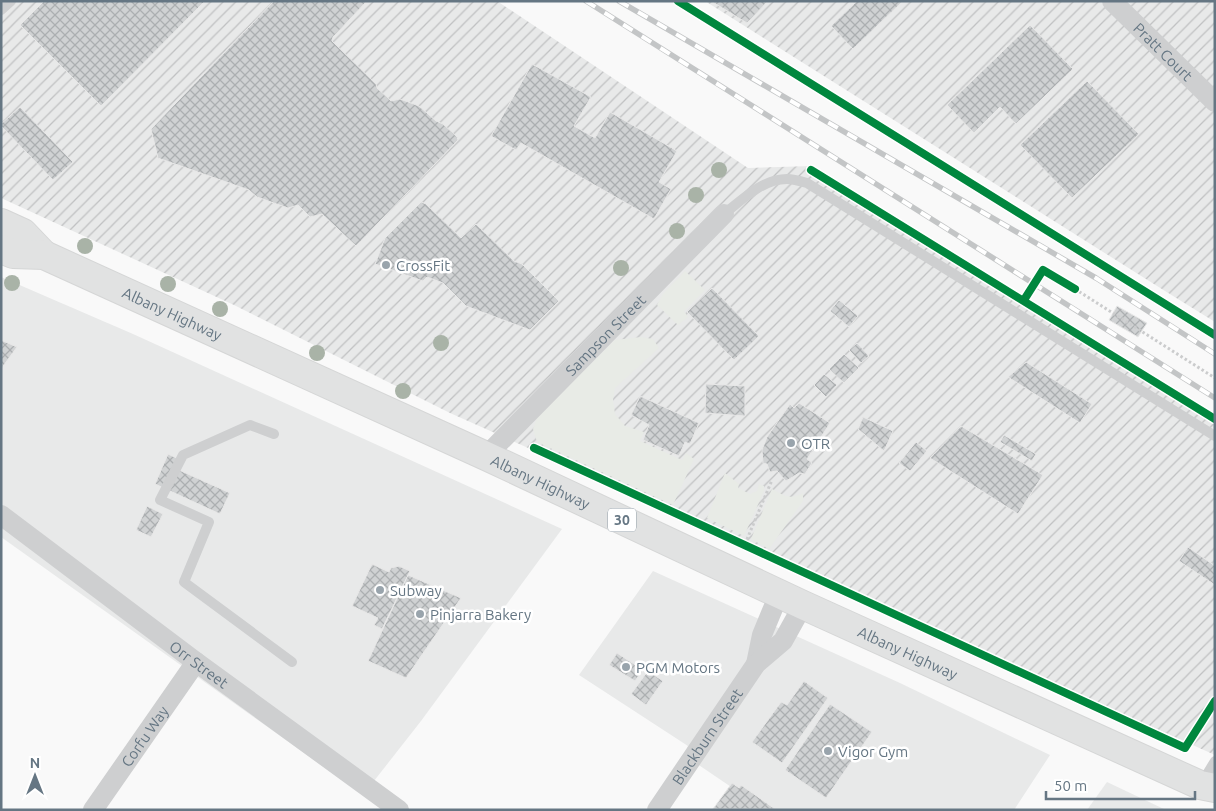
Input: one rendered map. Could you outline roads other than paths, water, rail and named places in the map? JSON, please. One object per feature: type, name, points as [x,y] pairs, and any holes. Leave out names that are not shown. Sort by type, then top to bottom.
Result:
[{"type":"highway","name":"Albany Highway","points":[[1,223],[22,233],[44,255],[486,456],[791,600],[1210,790]]},
{"type":"highway","name":"Albany Highway","points":[[1,249],[13,254],[44,255]]},
{"type":"street","name":"Pratt Court","points":[[1112,1],[1215,102]]},
{"type":"street","name":"Sampson Street","points":[[486,456],[724,214]]},
{"type":"street","name":"Orr Street","points":[[1,515],[196,662],[399,810]]},
{"type":"street","name":"Blackburn Street","points":[[657,810],[756,664],[783,641],[791,600]]},
{"type":"street","name":"Corfu Way","points":[[93,810],[196,662]]},
{"type":"lane","points":[[1,10],[11,1]]},
{"type":"lane","points":[[724,214],[755,190],[766,184],[786,179],[806,183],[1215,436]]},
{"type":"lane","points":[[274,434],[250,425],[182,455],[160,500],[209,522],[184,582],[292,662]]},
{"type":"lane","points":[[1210,790],[1215,761]]},
{"type":"railway","points":[[586,1],[1215,398]]},
{"type":"railway","points":[[619,1],[1096,278],[1215,354]]},
{"type":"place","name":"CrossFit","points":[[386,265]]},
{"type":"place","name":"OTR","points":[[791,443]]},
{"type":"place","name":"Subway","points":[[380,590]]},
{"type":"place","name":"Pinjarra Bakery","points":[[420,614]]},
{"type":"place","name":"PGM Motors","points":[[626,667]]},
{"type":"place","name":"Vigor Gym","points":[[828,751]]}]
